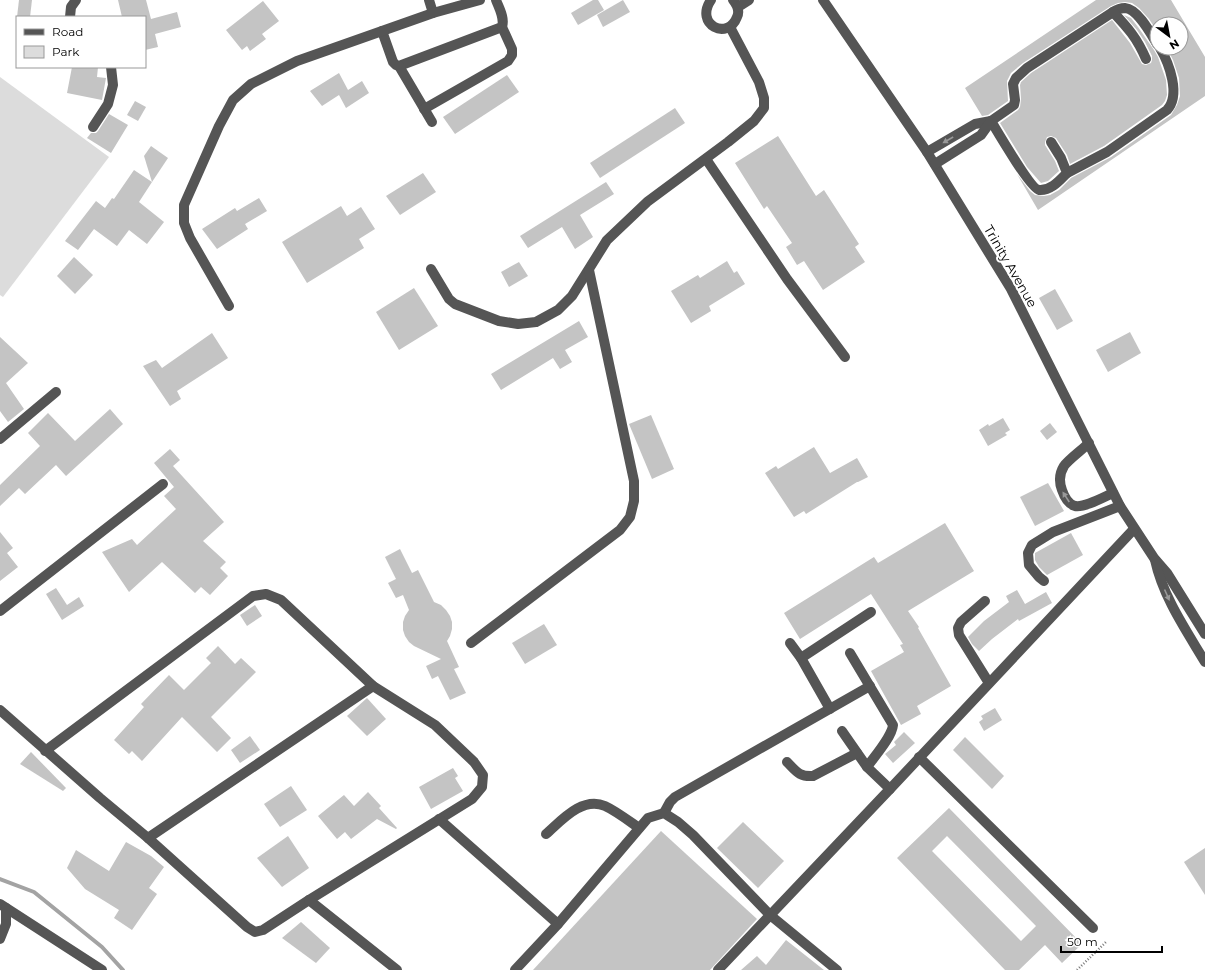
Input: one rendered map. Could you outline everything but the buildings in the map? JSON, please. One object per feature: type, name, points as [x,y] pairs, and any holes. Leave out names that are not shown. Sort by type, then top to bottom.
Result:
[{"type":"street","points":[[70,16],[71,7],[76,0]]},
{"type":"street","points":[[429,0],[433,14]]},
{"type":"street","points":[[229,306],[190,238],[184,223],[184,205],[218,126],[233,100],[251,84],[297,61],[433,14],[480,0]]},
{"type":"street","points":[[424,109],[508,60],[512,55],[512,50],[502,27],[503,19],[496,0]]},
{"type":"street","points":[[711,0],[707,6],[706,14],[708,22],[714,27],[722,29],[730,27],[736,22],[739,15],[736,3],[749,0]]},
{"type":"street","name":"Trinity Avenue","points":[[823,0],[935,164],[1011,289],[1120,506],[1154,558],[1167,573],[1205,634]]},
{"type":"street","points":[[935,164],[981,135],[991,121],[1014,105],[1015,100],[1013,84],[1016,78],[1027,68],[1113,12],[1126,8],[1132,10],[1138,15],[1149,32]]},
{"type":"street","points":[[1113,12],[1132,32],[1146,59]]},
{"type":"street","points":[[399,66],[502,27]]},
{"type":"street","points":[[431,270],[449,299],[455,304],[499,321],[518,324],[536,322],[558,310],[572,296],[607,240],[647,202],[754,121],[764,108],[764,98],[759,82],[730,27]]},
{"type":"street","points":[[382,31],[393,62],[396,66],[399,66],[432,122]]},
{"type":"street","points":[[991,121],[1023,172],[1035,188],[1039,190],[1049,188],[1057,183],[1067,173],[1107,152],[1170,107],[1174,92],[1171,73],[1164,56]]},
{"type":"street","points":[[93,127],[108,104],[113,85],[111,68]]},
{"type":"street","points":[[927,152],[975,124],[991,121]]},
{"type":"street","points":[[1051,142],[1061,158],[1067,173]]},
{"type":"street","points":[[706,158],[787,279],[845,357]]},
{"type":"street","points":[[471,643],[620,530],[630,517],[634,501],[634,481],[589,270]]},
{"type":"street","points":[[0,438],[56,392]]},
{"type":"street","points":[[1089,443],[1064,466],[1059,483],[1064,495],[1068,502],[1074,506],[1083,506],[1113,493]]},
{"type":"street","points":[[0,611],[163,484]]},
{"type":"street","points":[[1044,581],[1029,565],[1028,553],[1032,545],[1053,532],[1120,506]]},
{"type":"street","points":[[718,970],[1134,528]]},
{"type":"street","name":"Trinity Avenue","points":[[1154,558],[1158,574],[1171,604],[1205,662]]},
{"type":"street","points":[[0,710],[45,751],[148,838],[247,927],[255,932],[263,930],[472,799],[482,787],[483,775],[474,762],[435,725],[373,686],[281,600],[266,594],[253,596],[45,751]]},
{"type":"street","points":[[985,601],[961,622],[958,628],[959,635],[989,682]]},
{"type":"street","points":[[801,658],[871,612]]},
{"type":"street","points":[[790,643],[801,658],[830,708]]},
{"type":"street","points":[[850,653],[892,725],[892,729],[885,742],[867,767]]},
{"type":"street","points":[[148,838],[373,686]]},
{"type":"street","points":[[515,970],[558,924],[648,818],[664,813],[670,802],[675,797],[870,686]]},
{"type":"street","points":[[842,731],[867,767],[890,789]]},
{"type":"street","points":[[787,762],[798,774],[805,777],[813,776],[857,753]]},
{"type":"street","points":[[919,757],[1093,928]]},
{"type":"street","points":[[546,834],[573,811],[594,803],[605,806],[640,828]]},
{"type":"street","points":[[664,813],[678,822],[693,835],[770,915],[837,970]]},
{"type":"street","points":[[439,819],[558,924]]},
{"type":"street","points":[[309,900],[397,970]]},
{"type":"street","points":[[0,939],[6,924],[3,906]]},
{"type":"street","points":[[3,906],[102,970]]},
{"type":"path","points":[[1077,970],[1106,942]]},
{"type":"green space","points":[[0,77],[109,157],[3,297],[0,295]]},
{"type":"waterway","points":[[0,879],[34,892],[102,947],[123,970]]}]
